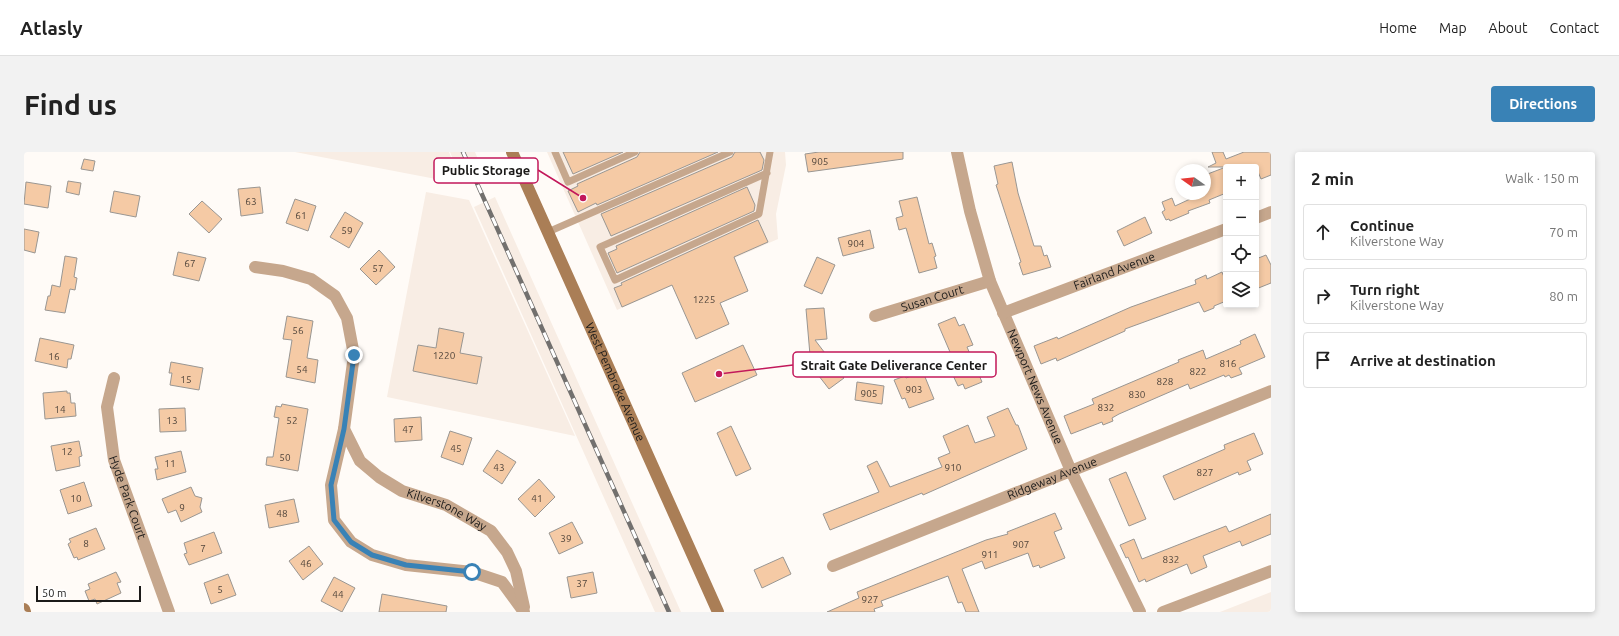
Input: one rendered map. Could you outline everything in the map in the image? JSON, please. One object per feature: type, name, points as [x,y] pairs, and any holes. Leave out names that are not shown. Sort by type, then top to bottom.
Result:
[{"type":"main road","name":"West Pembroke Avenue","points":[[512,152],[718,612]]},
{"type":"street","name":"Newport News Avenue","points":[[957,152],[970,211],[990,281],[1071,471],[1140,612]]},
{"type":"street","points":[[1259,217],[1271,212]]},
{"type":"street","name":"Fairland Avenue","points":[[1004,313],[1223,230]]},
{"type":"street","name":"Kilverstone Way","points":[[255,267],[283,271],[311,279],[334,296],[347,318],[354,355],[344,429],[331,485],[334,520],[351,542],[372,555],[406,565],[472,572],[502,582],[525,611]]},
{"type":"street","name":"Susan Court","points":[[875,316],[990,281]]},
{"type":"street","name":"Hyde Park Court","points":[[114,378],[107,407],[114,460],[169,612]]},
{"type":"street","name":"Ridgeway Avenue","points":[[833,566],[1271,391]]},
{"type":"street","name":"Kilverstone Way","points":[[344,429],[360,461],[379,477],[402,491],[446,505],[491,531],[507,552],[516,571],[525,611]]},
{"type":"street","points":[[1163,612],[1271,571]]},
{"type":"lane","points":[[555,152],[568,182],[635,152]]},
{"type":"lane","points":[[548,232],[730,152]]},
{"type":"lane","points":[[768,173],[600,247],[616,280],[759,214],[768,173],[770,152]]},
{"type":"shaded area","points":[[295,152],[449,152],[462,184]]},
{"type":"shaded area","points":[[450,152],[475,152],[484,173],[463,183]]},
{"type":"shaded area","points":[[547,152],[785,152],[786,165],[776,214],[778,239],[617,310]]},
{"type":"shaded area","points":[[426,192],[469,200],[575,436],[387,397]]},
{"type":"shaded area","points":[[495,197],[681,612],[655,612],[474,207]]},
{"type":"shaded area","points":[[1271,592],[1271,612],[1220,612]]},
{"type":"building","points":[[563,152],[623,152],[573,174]]},
{"type":"building","points":[[640,152],[718,152],[578,212],[568,191],[578,186],[577,184],[637,157]]},
{"type":"building","points":[[735,152],[760,152],[764,160],[762,170],[611,236],[601,214],[732,157]]},
{"type":"building","points":[[819,152],[903,152],[903,159],[808,172],[805,154]]},
{"type":"building","points":[[1212,152],[1223,152],[1226,159],[1244,152],[1271,152],[1271,175],[1261,179],[1259,174],[1259,164],[1223,164],[1223,167],[1211,167],[1216,163]]},
{"type":"building","points":[[84,159],[95,161],[93,171],[81,169]]},
{"type":"building","points":[[1012,162],[1018,193],[1034,246],[1041,246],[1044,256],[1047,255],[1051,267],[1023,275],[1019,263],[1021,262],[996,185],[998,184],[994,166]]},
{"type":"building","points":[[1223,168],[1223,194],[1211,199],[1211,173]]},
{"type":"building","points":[[68,181],[81,183],[79,195],[66,192]]},
{"type":"building","points":[[26,182],[51,186],[48,208],[24,204]]},
{"type":"building","points":[[260,187],[263,213],[241,216],[238,189]]},
{"type":"building","points":[[747,187],[755,205],[754,211],[617,273],[608,253],[617,249],[616,246]]},
{"type":"building","points":[[114,191],[140,196],[136,217],[110,212]]},
{"type":"building","points":[[917,197],[929,244],[932,243],[936,256],[934,257],[937,268],[919,273],[906,228],[899,230],[896,218],[903,216],[899,201]]},
{"type":"building","points":[[1172,198],[1175,206],[1188,200],[1209,200],[1210,203],[1188,211],[1189,213],[1170,221],[1169,219],[1166,220],[1162,212],[1165,210],[1162,202]]},
{"type":"building","points":[[295,199],[316,206],[308,231],[286,223]]},
{"type":"building","points":[[202,201],[222,219],[209,233],[189,214]]},
{"type":"building","points":[[345,212],[363,223],[349,248],[330,237]]},
{"type":"building","points":[[1145,217],[1152,233],[1124,246],[1117,231]]},
{"type":"building","points":[[758,220],[768,242],[734,257],[748,291],[720,303],[729,324],[696,339],[672,285],[622,307],[614,288],[622,285],[621,283]]},
{"type":"building","points":[[24,229],[39,232],[35,253],[24,250]]},
{"type":"building","points":[[870,230],[874,248],[843,256],[838,238]]},
{"type":"building","points":[[379,250],[395,267],[376,285],[360,269]]},
{"type":"building","points":[[178,252],[206,258],[199,281],[173,275]]},
{"type":"building","points":[[1266,255],[1271,265],[1271,283],[1259,288],[1259,272],[1259,258]]},
{"type":"building","points":[[65,256],[77,258],[74,277],[77,278],[75,290],[70,289],[65,313],[45,310],[52,285],[60,287]]},
{"type":"building","points":[[817,257],[835,265],[822,294],[804,286]]},
{"type":"building","points":[[1222,272],[1223,274],[1223,302],[1214,306],[1214,308],[1204,312],[1199,302],[1125,329],[1125,331],[1057,361],[1056,358],[1041,364],[1034,346],[1057,337],[1058,339],[1131,307],[1196,284],[1195,280],[1206,275],[1207,279]]},
{"type":"building","points":[[824,308],[827,339],[815,340],[844,378],[829,389],[805,358],[810,355],[806,309]]},
{"type":"building","points":[[287,316],[313,321],[307,358],[318,360],[315,383],[286,377],[292,340],[283,339]]},
{"type":"building","points":[[955,317],[959,326],[964,324],[973,345],[967,347],[982,382],[965,389],[963,384],[958,386],[950,369],[956,366],[938,324]]},
{"type":"building","points":[[439,328],[464,333],[460,353],[482,357],[477,384],[413,371],[418,345],[436,348]]},
{"type":"building","points":[[1255,334],[1265,357],[1239,368],[1242,374],[1231,378],[1229,375],[1225,377],[1224,375],[1190,389],[1188,384],[1119,414],[1112,418],[1113,421],[1103,425],[1102,422],[1071,434],[1064,416],[1094,404],[1092,399],[1179,362],[1178,360],[1203,350],[1206,359],[1241,344],[1240,341]]},
{"type":"building","points":[[40,338],[74,345],[71,359],[68,359],[67,368],[35,361]]},
{"type":"building","points":[[743,345],[757,375],[695,402],[682,373]]},
{"type":"building","points":[[171,362],[203,368],[199,390],[170,385],[172,373],[169,373]]},
{"type":"building","points":[[923,372],[934,399],[909,408],[905,398],[902,399],[894,380],[905,376],[906,378]]},
{"type":"building","points":[[857,382],[884,386],[882,404],[855,400]]},
{"type":"building","points":[[67,391],[67,393],[70,393],[71,403],[75,403],[76,416],[45,419],[43,393]]},
{"type":"building","points":[[282,404],[308,409],[298,471],[266,465],[267,457],[273,457],[279,418],[274,417],[276,406],[281,407]]},
{"type":"building","points":[[185,408],[186,431],[160,432],[159,409]]},
{"type":"building","points":[[1008,408],[1016,425],[1018,425],[1027,449],[923,495],[922,493],[830,530],[823,514],[879,492],[867,466],[877,461],[890,487],[942,467],[938,458],[950,453],[943,436],[968,425],[975,443],[995,436],[987,417]]},
{"type":"building","points":[[421,417],[422,440],[395,442],[394,419]]},
{"type":"building","points":[[731,426],[751,469],[736,476],[717,433]]},
{"type":"building","points":[[450,431],[472,438],[463,465],[441,457]]},
{"type":"building","points":[[1254,433],[1263,454],[1247,461],[1251,470],[1239,475],[1238,472],[1174,500],[1163,476],[1225,449],[1224,445]]},
{"type":"building","points":[[79,441],[82,456],[79,457],[80,466],[56,471],[51,446]]},
{"type":"building","points":[[497,450],[516,462],[502,484],[483,471]]},
{"type":"building","points":[[181,451],[186,472],[157,480],[155,469],[158,469],[155,457]]},
{"type":"building","points":[[1126,472],[1146,519],[1129,526],[1109,479]]},
{"type":"building","points":[[539,479],[555,497],[535,517],[518,499]]},
{"type":"building","points":[[84,482],[92,506],[68,514],[60,490]]},
{"type":"building","points":[[191,487],[195,496],[202,498],[200,507],[202,512],[181,522],[176,510],[168,513],[162,499]]},
{"type":"building","points":[[294,499],[299,522],[269,528],[265,505]]},
{"type":"building","points":[[1055,513],[1062,529],[1054,532],[1065,558],[1040,568],[1039,565],[1033,567],[1028,553],[985,569],[982,561],[962,569],[979,612],[966,612],[962,602],[958,603],[948,576],[881,601],[883,606],[874,609],[875,612],[827,612],[859,598],[857,592],[986,540],[1008,534],[1007,532]]},
{"type":"building","points":[[1271,514],[1271,534],[1242,546],[1240,541],[1203,556],[1207,567],[1191,574],[1187,564],[1146,582],[1145,579],[1139,582],[1128,557],[1126,558],[1120,545],[1134,539],[1142,559],[1226,526],[1229,532]]},
{"type":"building","points":[[572,522],[583,543],[559,554],[549,533]]},
{"type":"building","points":[[96,528],[105,549],[78,560],[77,557],[74,558],[68,544],[71,542],[69,539]]},
{"type":"building","points":[[214,532],[222,553],[189,565],[184,554],[187,553],[184,543]]},
{"type":"building","points":[[309,546],[323,564],[303,580],[289,561]]},
{"type":"building","points":[[783,557],[791,574],[762,588],[754,570]]},
{"type":"building","points":[[116,572],[121,582],[117,583],[121,593],[97,604],[95,599],[89,601],[85,591],[90,589],[88,584]]},
{"type":"building","points":[[593,572],[597,593],[571,598],[567,577]]},
{"type":"building","points":[[228,574],[236,595],[211,604],[204,583]]},
{"type":"building","points":[[334,577],[355,588],[342,612],[321,601]]},
{"type":"building","points":[[382,594],[447,606],[446,612],[379,612]]},
{"type":"railway","points":[[463,152],[669,612]]},
{"type":"place","name":"Public Storage","points":[[583,198]]},
{"type":"place","name":"Strait Gate Deliverance Center","points":[[719,374]]},
{"type":"route","points":[[354,355],[344,429],[331,485],[334,520],[351,542],[372,555],[406,565],[472,572]]}]
